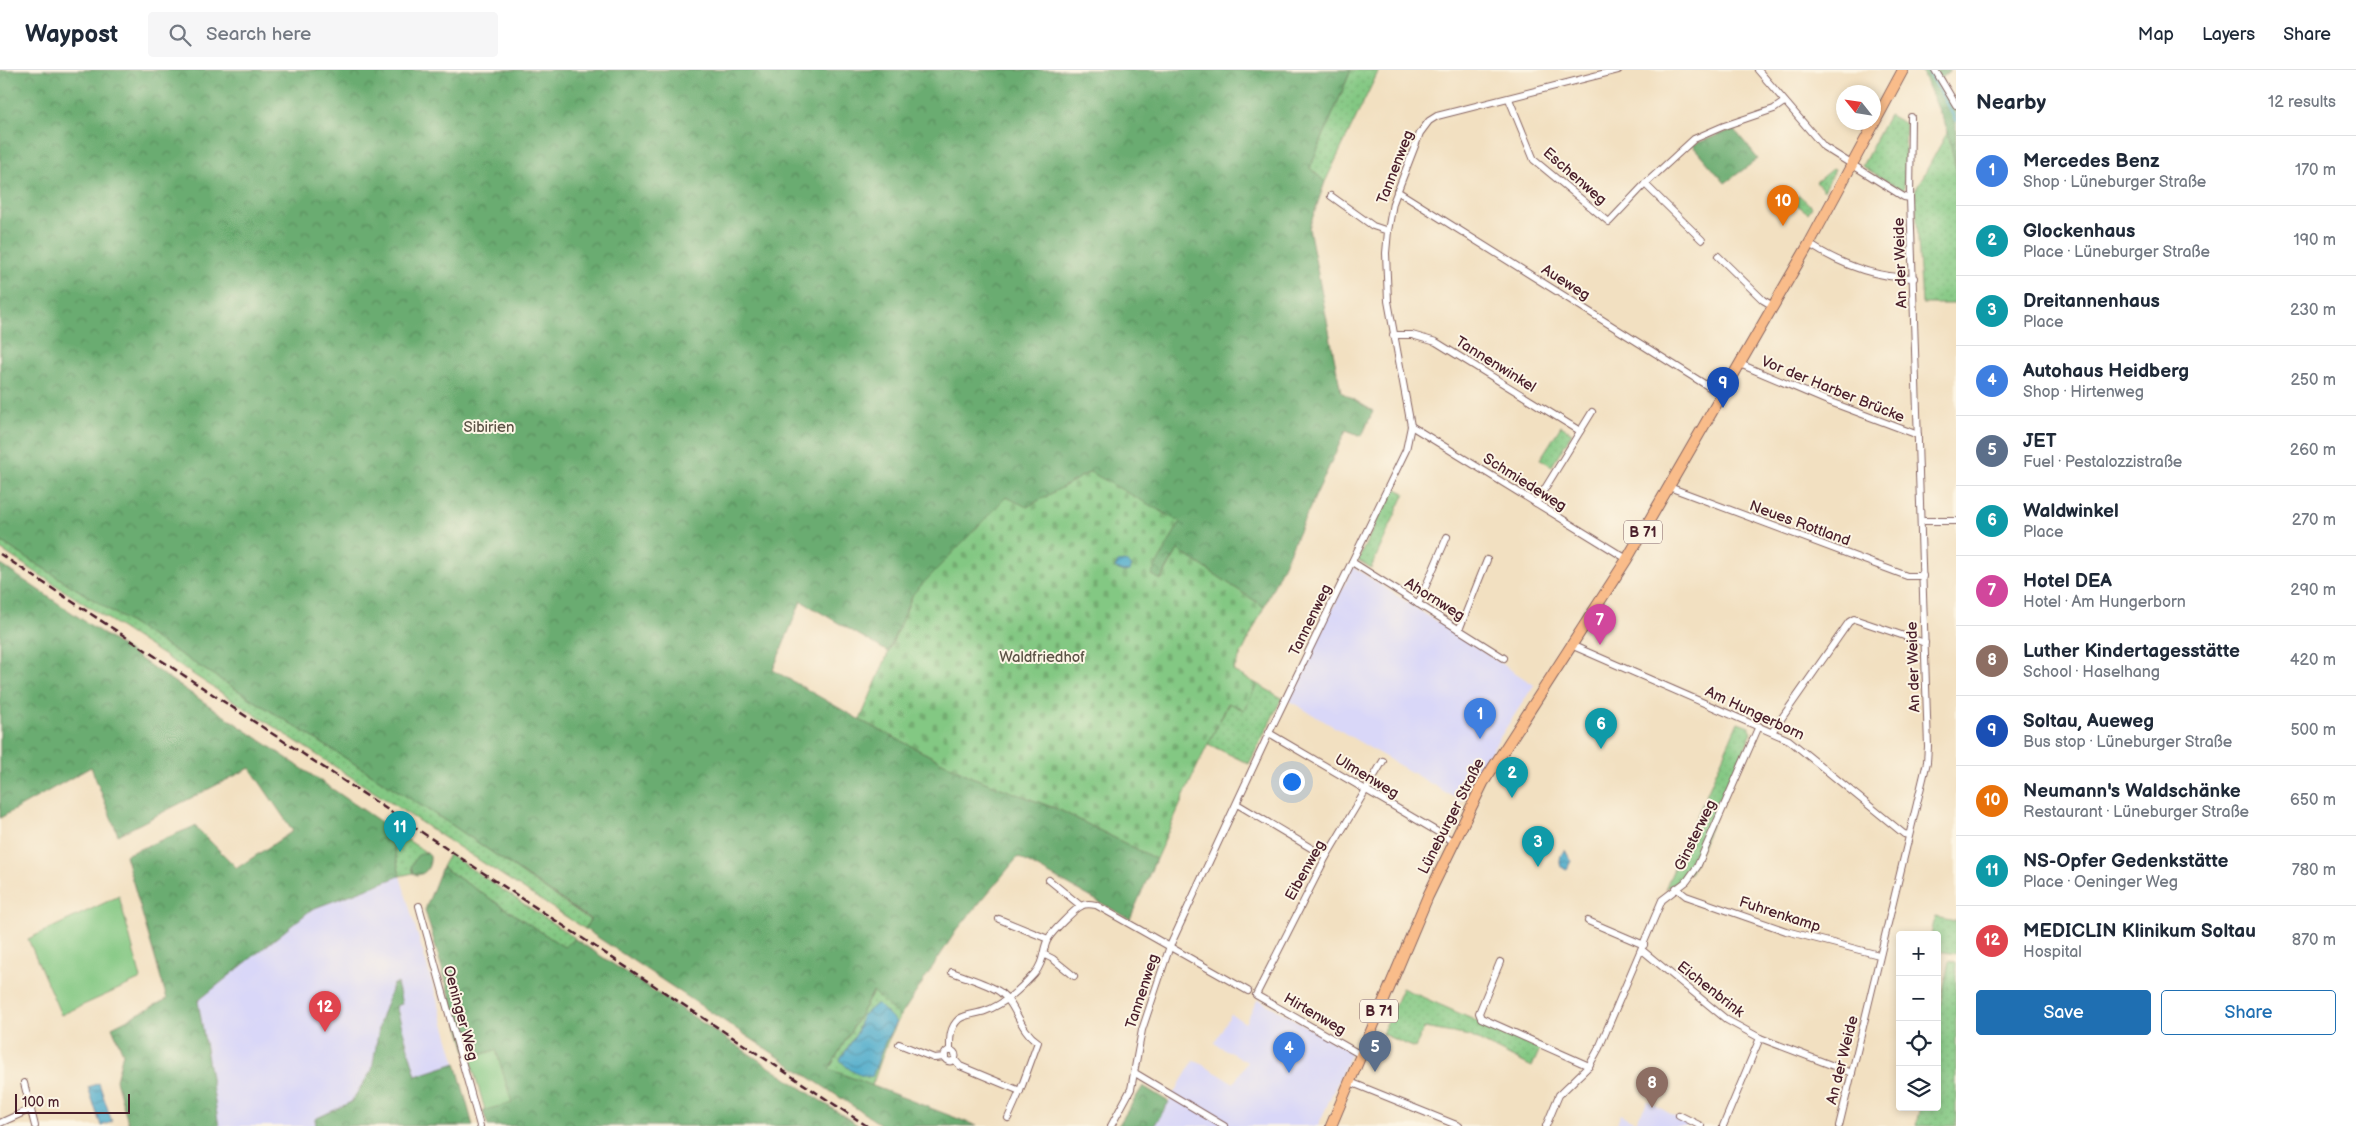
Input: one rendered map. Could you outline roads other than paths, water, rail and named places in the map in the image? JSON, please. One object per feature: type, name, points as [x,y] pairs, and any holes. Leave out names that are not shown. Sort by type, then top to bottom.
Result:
[{"type":"main road","name":"Lüneburger Straße","points":[[1331,1126],[1453,841],[1496,761],[1627,559],[1809,244],[1853,166],[1903,70]]},
{"type":"street","points":[[1509,98],[1618,70]]},
{"type":"street","name":"An der Weide","points":[[1758,70],[1824,147],[1904,198],[1910,198]]},
{"type":"street","points":[[1935,70],[1956,105]]},
{"type":"street","name":"Tannenweg","points":[[1111,1126],[1126,1100],[1135,1073],[1142,1030],[1170,946],[1269,733],[1406,450],[1411,426],[1393,336],[1387,288],[1388,232],[1391,208],[1397,191],[1424,126],[1437,116],[1509,98]]},
{"type":"street","name":"Eschenweg","points":[[1509,98],[1534,160],[1609,222],[1645,184]]},
{"type":"street","points":[[1702,240],[1645,184],[1694,140],[1724,126],[1774,109],[1784,102]]},
{"type":"street","name":"An der Weide","points":[[1839,1126],[1927,754],[1914,278],[1910,198],[1911,117]]},
{"type":"street","name":"Aueweg","points":[[1397,191],[1722,395]]},
{"type":"street","points":[[1331,196],[1373,226],[1388,232]]},
{"type":"street","points":[[1809,244],[1845,264],[1877,274],[1914,278]]},
{"type":"street","points":[[1718,256],[1764,300],[1773,306]]},
{"type":"street","name":"Tannenwinkel","points":[[1393,336],[1412,335],[1436,342],[1580,431]]},
{"type":"street","name":"Vor der Harber Brücke","points":[[1740,364],[1825,400],[1918,435]]},
{"type":"street","points":[[1536,503],[1592,412]]},
{"type":"street","name":"Schmiedeweg","points":[[1411,426],[1627,559]]},
{"type":"street","name":"Neues Rottland","points":[[1669,487],[1907,576],[1923,576]]},
{"type":"street","points":[[1921,521],[1956,521]]},
{"type":"street","points":[[1418,604],[1447,537]]},
{"type":"street","points":[[1459,630],[1487,560]]},
{"type":"street","name":"Ahornweg","points":[[1352,562],[1504,658]]},
{"type":"street","points":[[1772,732],[1849,622],[1854,619],[1925,643]]},
{"type":"street","name":"Am Hungerborn","points":[[1571,645],[1772,732],[1805,751],[1904,834],[1909,835]]},
{"type":"street","name":"Ginsterweg","points":[[1546,1126],[1559,1096],[1589,1066],[1599,1048],[1662,900],[1687,881],[1696,867],[1759,726]]},
{"type":"street","name":"Ulmenweg","points":[[1269,733],[1453,841]]},
{"type":"street","name":"Eibenweg","points":[[1256,995],[1326,857],[1384,761]]},
{"type":"street","points":[[1237,804],[1326,857]]},
{"type":"street","points":[[1049,880],[1081,906]]},
{"type":"street","name":"Fuhrenkamp","points":[[1676,888],[1686,896],[1786,931],[1880,955]]},
{"type":"street","points":[[950,1051],[950,1034],[953,1026],[961,1017],[986,1010],[1007,1000],[1036,972],[1045,955],[1048,939],[1081,906],[1089,903],[1096,905],[1248,991]]},
{"type":"street","name":"Oeninger Weg","points":[[419,906],[480,1126]]},
{"type":"street","points":[[999,919],[1048,939]]},
{"type":"street","points":[[1588,921],[1643,948]]},
{"type":"street","name":"Eichenbrink","points":[[1643,948],[1727,1020],[1760,1038],[1852,1073]]},
{"type":"street","points":[[1045,955],[1074,976]]},
{"type":"street","points":[[1500,962],[1478,1013],[1481,1018],[1589,1066]]},
{"type":"street","points":[[952,972],[999,992],[1007,1000],[1028,1035],[1038,1042],[1008,1118]]},
{"type":"street","name":"Hirtenweg","points":[[1256,995],[1361,1055]]},
{"type":"street","points":[[1723,1126],[1760,1038]]},
{"type":"street","points":[[899,1044],[934,1058],[945,1057]]},
{"type":"street","points":[[945,1057],[946,1053],[950,1051]]},
{"type":"street","points":[[950,1051],[956,1054],[954,1060]]},
{"type":"street","points":[[945,1057],[950,1062],[954,1060]]},
{"type":"street","points":[[954,1060],[960,1066],[1020,1090]]},
{"type":"street","points":[[1135,1073],[1224,1126]]},
{"type":"street","points":[[1350,1082],[1456,1126]]},
{"type":"street","points":[[24,1083],[35,1126]]},
{"type":"street","points":[[0,1123],[31,1109]]},
{"type":"street","points":[[1679,1115],[1701,1126]]},
{"type":"water","points":[[1125,561],[1132,566],[1130,571],[1123,572],[1115,568],[1118,562]]},
{"type":"water","points":[[1565,850],[1571,861],[1567,869],[1561,867],[1560,863],[1561,856]]},
{"type":"water","points":[[877,1003],[896,1022],[885,1042],[872,1077],[867,1077],[854,1072],[840,1060],[857,1033],[862,1016]]},
{"type":"water","points":[[99,1083],[112,1122],[101,1126],[88,1087]]},
{"type":"waterway","points":[[1928,70],[1956,121]]},
{"type":"railway","points":[[0,554],[867,1126]]},
{"type":"place","name":"Neumann's Waldschänke","points":[[1783,226]]},
{"type":"place","name":"Soltau, Aueweg","points":[[1723,408]]},
{"type":"place","name":"Hotel DEA","points":[[1600,645]]},
{"type":"place","name":"Mercedes Benz","points":[[1480,739]]},
{"type":"place","name":"Waldwinkel","points":[[1601,749]]},
{"type":"place","name":"Glockenhaus","points":[[1512,798]]},
{"type":"place","name":"NS-Opfer Gedenkstätte","points":[[400,852]]},
{"type":"place","name":"Dreitannenhaus","points":[[1538,867]]},
{"type":"place","name":"MEDICLIN Klinikum Soltau","points":[[325,1032]]},
{"type":"place","name":"JET","points":[[1375,1072]]},
{"type":"place","name":"Autohaus Heidberg","points":[[1289,1073]]},
{"type":"place","name":"Luther Kindertagesstätte","points":[[1652,1108]]},
{"type":"park label","name":"Sibirien","points":[[489,427]]},
{"type":"park label","name":"Waldfriedhof","points":[[1042,657]]}]
